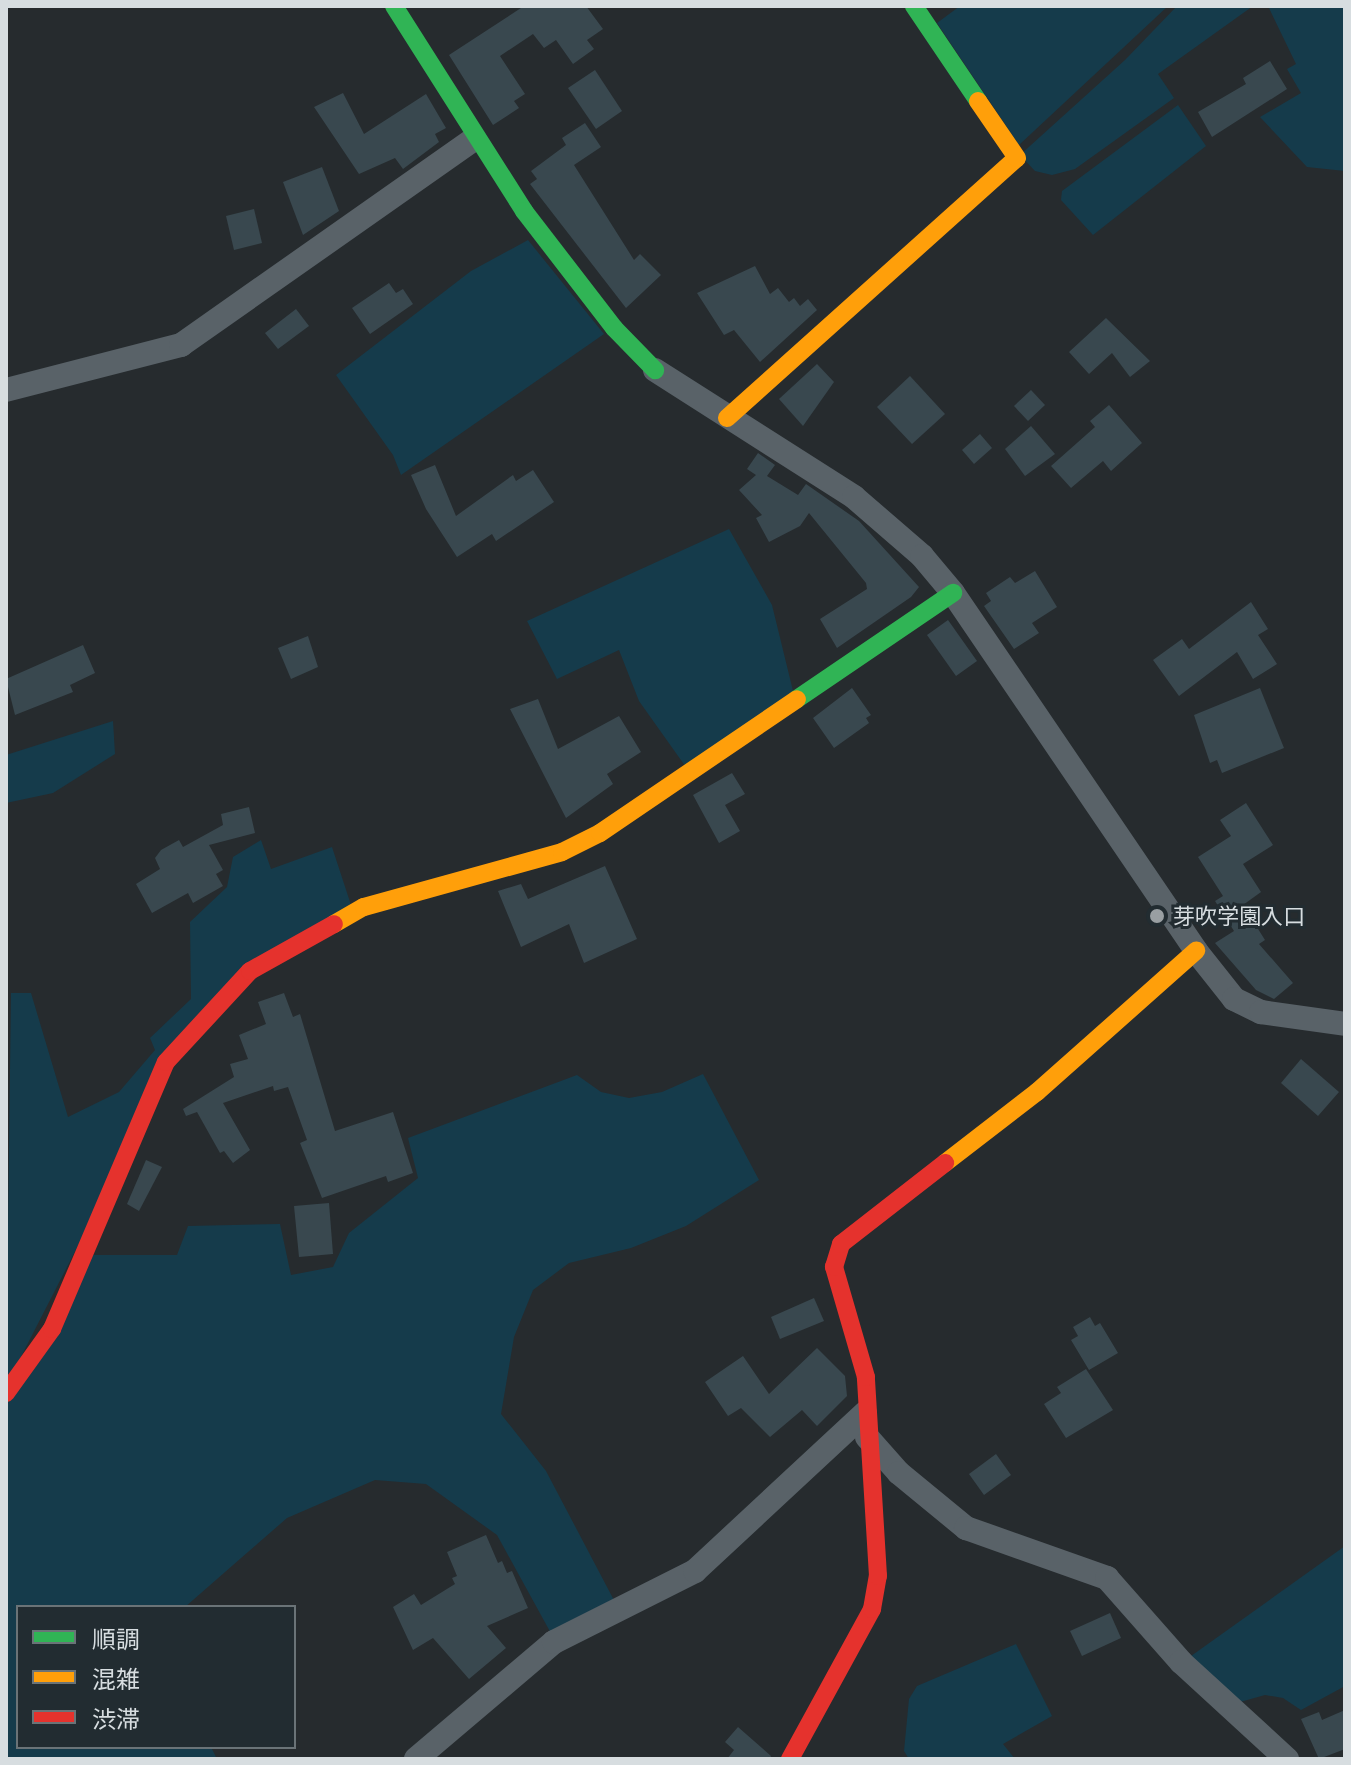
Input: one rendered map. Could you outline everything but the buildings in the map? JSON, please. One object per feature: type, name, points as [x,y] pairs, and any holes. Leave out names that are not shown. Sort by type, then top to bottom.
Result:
[{"type":"street","points":[[394,6],[474,139],[580,283],[655,370],[891,525],[953,593],[1196,951],[1245,1005],[1345,1024]]},
{"type":"street","points":[[727,418],[1017,158],[914,6]]},
{"type":"street","points":[[6,390],[181,345],[474,139]]},
{"type":"street","points":[[6,1393],[52,1329],[166,1062],[250,971],[364,907],[562,852],[600,833],[953,593]]},
{"type":"street","points":[[790,1759],[872,1609],[878,1535],[866,1425],[866,1377],[834,1267],[841,1244],[1037,1092],[1196,951]]},
{"type":"street","points":[[416,1759],[554,1642],[695,1571],[866,1425]]},
{"type":"street","points":[[866,1425],[899,1473],[966,1528],[1107,1578],[1181,1662],[1287,1759]]},
{"type":"shaded area","points":[[960,6],[1168,6],[1019,145],[937,23]]},
{"type":"shaded area","points":[[1177,6],[1253,6],[1158,74],[1174,98],[1075,169],[1052,175],[1035,171],[1020,155],[1125,60]]},
{"type":"shaded area","points":[[1268,6],[1345,6],[1345,171],[1307,167],[1260,117],[1301,93],[1287,69],[1296,64]]},
{"type":"shaded area","points":[[1178,105],[1206,146],[1093,235],[1061,200],[1062,191]]},
{"type":"shaded area","points":[[528,240],[604,334],[401,475],[393,455],[336,375],[471,271]]},
{"type":"shaded area","points":[[729,529],[772,605],[794,695],[688,770],[639,701],[619,650],[557,679],[527,621]]},
{"type":"shaded area","points":[[113,721],[115,754],[53,793],[6,803],[6,755]]},
{"type":"shaded area","points":[[261,840],[271,869],[332,847],[352,908],[192,1023],[6,1386],[11,993],[31,993],[68,1117],[119,1092],[155,1050],[150,1038],[191,999],[190,922],[227,887],[233,857]]},
{"type":"shaded area","points":[[703,1074],[759,1180],[686,1226],[631,1248],[569,1263],[533,1290],[514,1337],[501,1414],[546,1471],[616,1604],[553,1637],[497,1535],[426,1484],[375,1480],[287,1518],[187,1605],[16,1605],[16,1749],[212,1749],[217,1759],[6,1759],[6,1397],[88,1255],[177,1255],[188,1226],[280,1224],[291,1275],[333,1267],[349,1233],[418,1178],[408,1138],[577,1075],[601,1092],[629,1098],[662,1092]]},
{"type":"shaded area","points":[[1345,1546],[1345,1686],[1301,1710],[1283,1698],[1265,1695],[1233,1704],[1191,1656]]},
{"type":"shaded area","points":[[1016,1644],[1052,1716],[1003,1744],[1015,1759],[909,1759],[904,1751],[909,1699],[917,1686]]},
{"type":"traffic: fast","points":[[394,6],[524,211],[614,328],[655,370]]},
{"type":"traffic: fast","points":[[914,6],[978,101]]},
{"type":"traffic: fast","points":[[797,699],[953,593]]},
{"type":"traffic: slow","points":[[727,418],[1017,158],[978,101]]},
{"type":"traffic: slow","points":[[334,924],[364,907],[562,852],[600,833],[797,699]]},
{"type":"traffic: slow","points":[[945,1163],[1037,1092],[1196,951]]},
{"type":"traffic: jam","points":[[6,1393],[52,1329],[166,1062],[250,971],[334,924]]},
{"type":"traffic: jam","points":[[790,1759],[872,1609],[878,1576],[866,1377],[834,1267],[841,1244],[945,1163]]},
{"type":"place","name":"芽吹学園入口","points":[[1157,916]]}]
